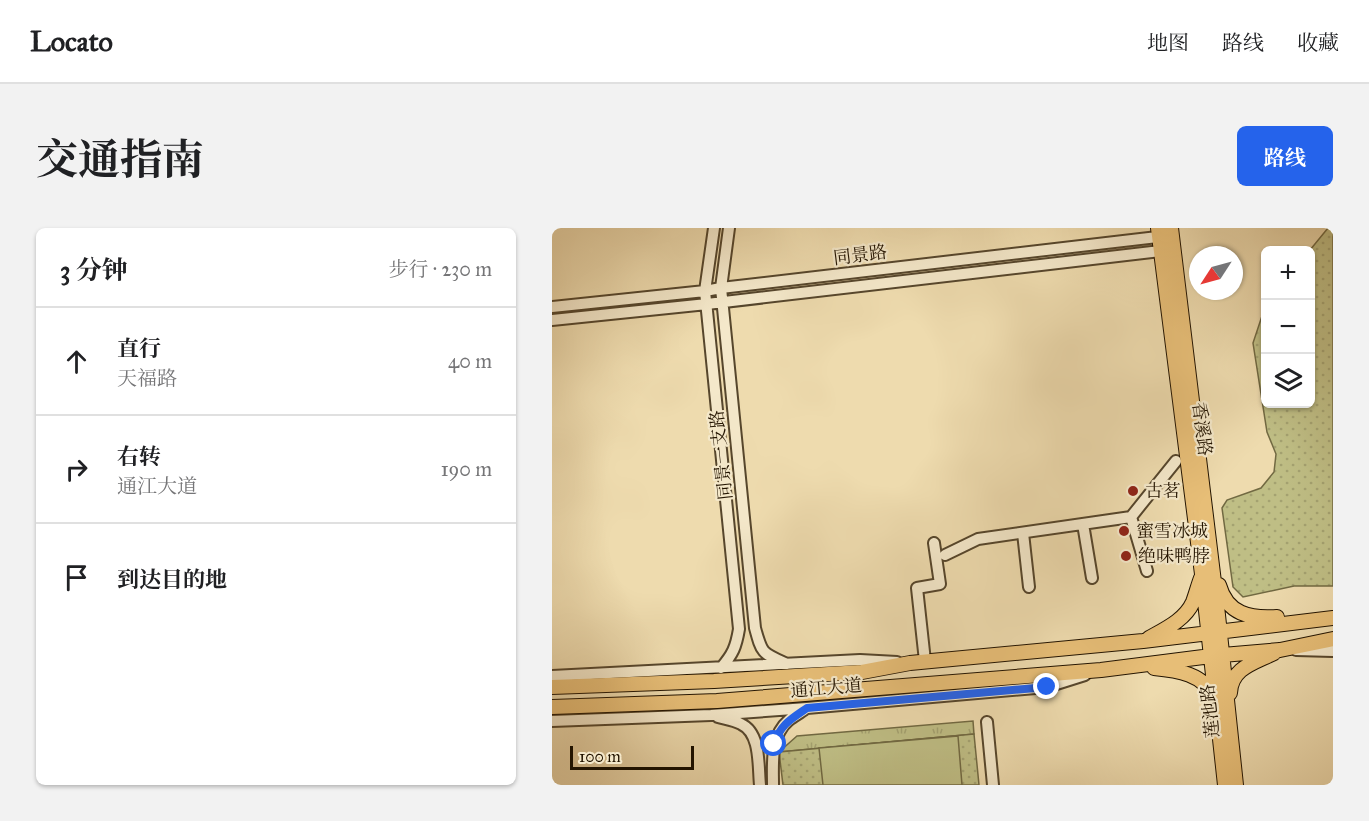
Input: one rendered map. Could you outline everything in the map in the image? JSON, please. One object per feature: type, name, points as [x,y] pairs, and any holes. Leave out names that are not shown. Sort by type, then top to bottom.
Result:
[{"type":"main road","name":"香溪路","points":[[1166,238],[1211,558],[1214,633]]},
{"type":"main road","name":"香溪路","points":[[1166,238],[1202,574],[1214,633]]},
{"type":"main road","points":[[1211,558],[1221,592],[1235,609],[1259,619],[1293,616],[1314,621]]},
{"type":"main road","points":[[1143,641],[1170,627],[1183,615],[1192,604],[1202,574]]},
{"type":"main road","name":"通江大道","points":[[552,687],[714,681],[862,672],[925,661],[1143,641],[1333,618]]},
{"type":"main road","name":"莲池路","points":[[1214,633],[1223,714],[1225,785]]},
{"type":"main road","name":"通江大道","points":[[552,708],[717,701],[1101,670],[1217,655],[1280,650],[1333,639]]},
{"type":"main road","points":[[1223,714],[1233,678],[1242,669],[1280,650]]},
{"type":"main road","points":[[1131,666],[1180,672],[1204,682],[1223,714]]},
{"type":"main road","name":"莲池路","points":[[1223,714],[1236,785]]},
{"type":"street","name":"同景一支路","points":[[714,228],[705,291],[739,629],[736,645],[722,668]]},
{"type":"street","name":"同景一支路","points":[[729,228],[721,288],[755,628],[760,647],[766,654],[787,664]]},
{"type":"street","name":"同景路","points":[[552,307],[1166,238]]},
{"type":"street","points":[[552,320],[706,304],[1166,238]]},
{"type":"street","points":[[945,555],[978,539],[1131,517],[1176,461]]},
{"type":"street","points":[[1131,517],[1147,571]]},
{"type":"street","points":[[1083,524],[1092,578]]},
{"type":"street","points":[[1023,533],[1029,587]]},
{"type":"street","points":[[925,661],[917,588],[940,584],[934,543]]},
{"type":"street","name":"通江大道","points":[[1280,650],[1333,651]]},
{"type":"street","name":"通江大道","points":[[552,676],[861,660],[910,663]]},
{"type":"street","name":"通江大道","points":[[552,721],[711,715],[1047,687],[1101,670]]},
{"type":"street","points":[[773,785],[774,744],[777,733],[788,721],[807,708]]},
{"type":"street","points":[[711,715],[742,724],[751,732],[757,748],[760,785]]},
{"type":"street","points":[[987,722],[993,785]]},
{"type":"green space","points":[[1328,228],[1333,228],[1333,586],[1294,586],[1243,597],[1233,587],[1222,508],[1227,500],[1261,488],[1274,472],[1276,454],[1267,432],[1263,408],[1315,408],[1313,246]]},
{"type":"green space","points":[[1261,319],[1261,394],[1253,343]]},
{"type":"green space","points":[[973,721],[974,734],[779,752],[797,736]]},
{"type":"green space","points":[[974,734],[979,785],[783,785],[779,752]]},
{"type":"green space","points":[[958,736],[962,785],[823,785],[819,748]]},
{"type":"place","name":"古茗","points":[[1133,491]]},
{"type":"place","name":"蜜雪冰城","points":[[1124,531]]},
{"type":"place","name":"绝味鸭脖","points":[[1126,556]]},
{"type":"route","points":[[774,744],[777,733],[788,721],[807,708],[1047,687]]}]
